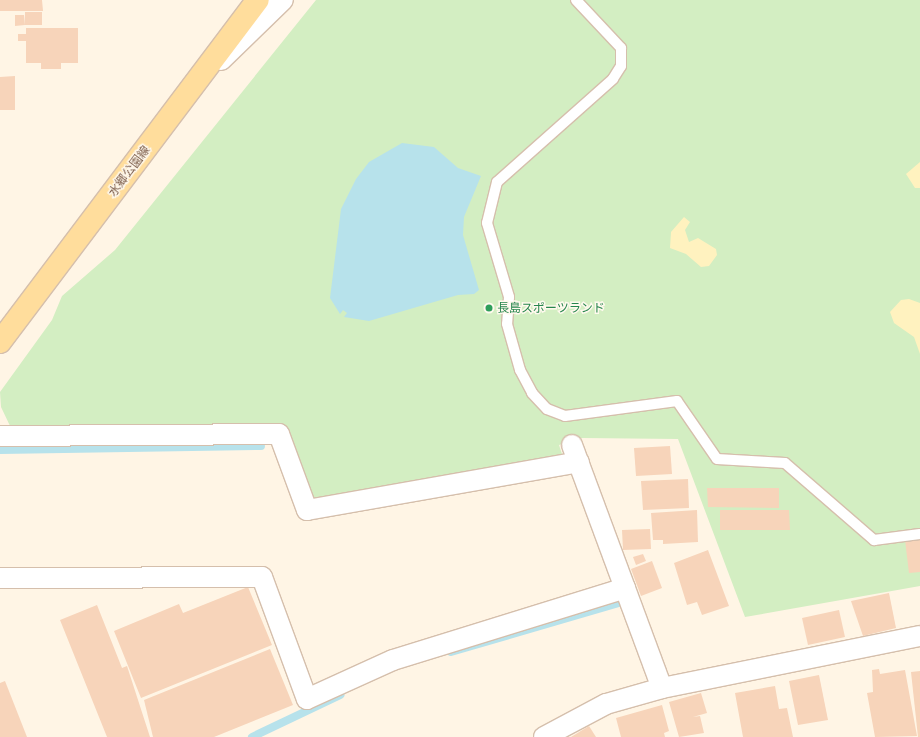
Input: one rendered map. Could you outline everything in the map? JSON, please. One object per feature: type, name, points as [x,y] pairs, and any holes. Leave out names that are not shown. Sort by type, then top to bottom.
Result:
[{"type":"main road","name":"水郷公園線","points":[[0,342],[258,0]]},
{"type":"street","points":[[190,91],[283,0]]},
{"type":"street","points":[[0,436],[279,434],[307,510],[576,454],[662,688]]},
{"type":"street","points":[[0,578],[262,577],[307,699],[393,660],[625,588]]},
{"type":"street","points":[[544,737],[606,704],[662,688],[920,636]]},
{"type":"lane","points":[[576,0],[621,48],[621,66],[613,79],[497,182],[487,222],[509,297],[507,324],[520,370],[532,392],[547,409],[565,416],[677,401],[717,459],[784,463],[874,540],[920,534]]},
{"type":"green space","name":"長島スポーツランド","points":[[316,0],[920,0],[920,586],[745,617],[678,439],[582,438],[559,445],[563,457],[322,500],[310,496],[284,426],[11,428],[1,407],[0,392],[52,320],[62,296],[115,250]]},
{"type":"sand","points":[[920,162],[920,188],[915,188],[906,174]]},
{"type":"sand","points":[[684,217],[690,222],[685,230],[689,242],[698,238],[716,249],[717,255],[709,266],[701,267],[686,254],[670,248],[671,232]]},
{"type":"sand","points":[[909,299],[920,303],[920,354],[914,337],[894,323],[890,312],[901,300]]},
{"type":"water","points":[[402,143],[434,147],[458,168],[481,176],[464,217],[463,235],[479,290],[474,294],[458,295],[369,321],[344,317],[347,313],[343,310],[340,314],[330,298],[341,209],[356,179],[369,162]]},
{"type":"building","points":[[0,0],[42,0],[43,11],[0,11]]},
{"type":"building","points":[[25,12],[42,12],[42,25],[25,25]]},
{"type":"building","points":[[15,15],[24,15],[25,25],[15,26]]},
{"type":"building","points":[[26,28],[78,28],[78,63],[61,63],[61,69],[41,69],[41,63],[26,63],[26,41],[18,41],[18,34],[26,34]]},
{"type":"building","points":[[15,76],[15,110],[0,110],[0,77]]},
{"type":"building","points":[[670,446],[672,474],[636,476],[634,448]]},
{"type":"building","points":[[688,479],[689,508],[643,510],[641,481]]},
{"type":"building","points":[[707,488],[779,488],[779,508],[708,507]]},
{"type":"building","points":[[697,510],[698,542],[663,544],[663,540],[653,540],[651,513]]},
{"type":"building","points":[[720,510],[789,510],[790,530],[720,530]]},
{"type":"building","points":[[650,529],[651,549],[623,550],[622,530]]},
{"type":"building","points":[[920,538],[920,572],[909,573],[905,540]]},
{"type":"building","points":[[708,550],[729,606],[702,615],[697,602],[687,605],[674,563]]},
{"type":"building","points":[[643,554],[646,561],[636,565],[633,557]]},
{"type":"building","points":[[652,561],[662,588],[641,596],[631,569]]},
{"type":"building","points":[[248,587],[272,645],[141,698],[114,631],[179,604],[183,613]]},
{"type":"building","points":[[889,593],[896,628],[863,636],[851,601]]},
{"type":"building","points":[[97,605],[122,668],[127,666],[150,737],[107,737],[60,620]]},
{"type":"building","points":[[839,610],[845,637],[808,645],[802,618]]},
{"type":"building","points":[[270,649],[293,705],[214,737],[153,737],[144,700]]},
{"type":"building","points":[[879,669],[880,674],[905,670],[917,736],[875,737],[867,693],[873,692],[872,670]]},
{"type":"building","points":[[920,671],[920,737],[918,737],[911,672]]},
{"type":"building","points":[[819,675],[828,720],[798,725],[789,681]]},
{"type":"building","points":[[5,681],[27,737],[0,737],[0,683]]},
{"type":"building","points":[[775,686],[779,709],[787,708],[793,737],[743,737],[735,693]]},
{"type":"building","points":[[701,693],[707,713],[693,717],[700,716],[704,733],[679,737],[669,702]]},
{"type":"building","points":[[662,705],[669,731],[664,733],[665,737],[621,737],[616,718]]},
{"type":"building","points":[[589,726],[596,737],[571,737]]},
{"type":"waterway","points":[[0,450],[261,446]]},
{"type":"waterway","points":[[451,652],[619,603]]},
{"type":"waterway","points":[[252,737],[340,695]]},
{"type":"place","name":"長島スポーツランド","points":[[489,308]]}]
